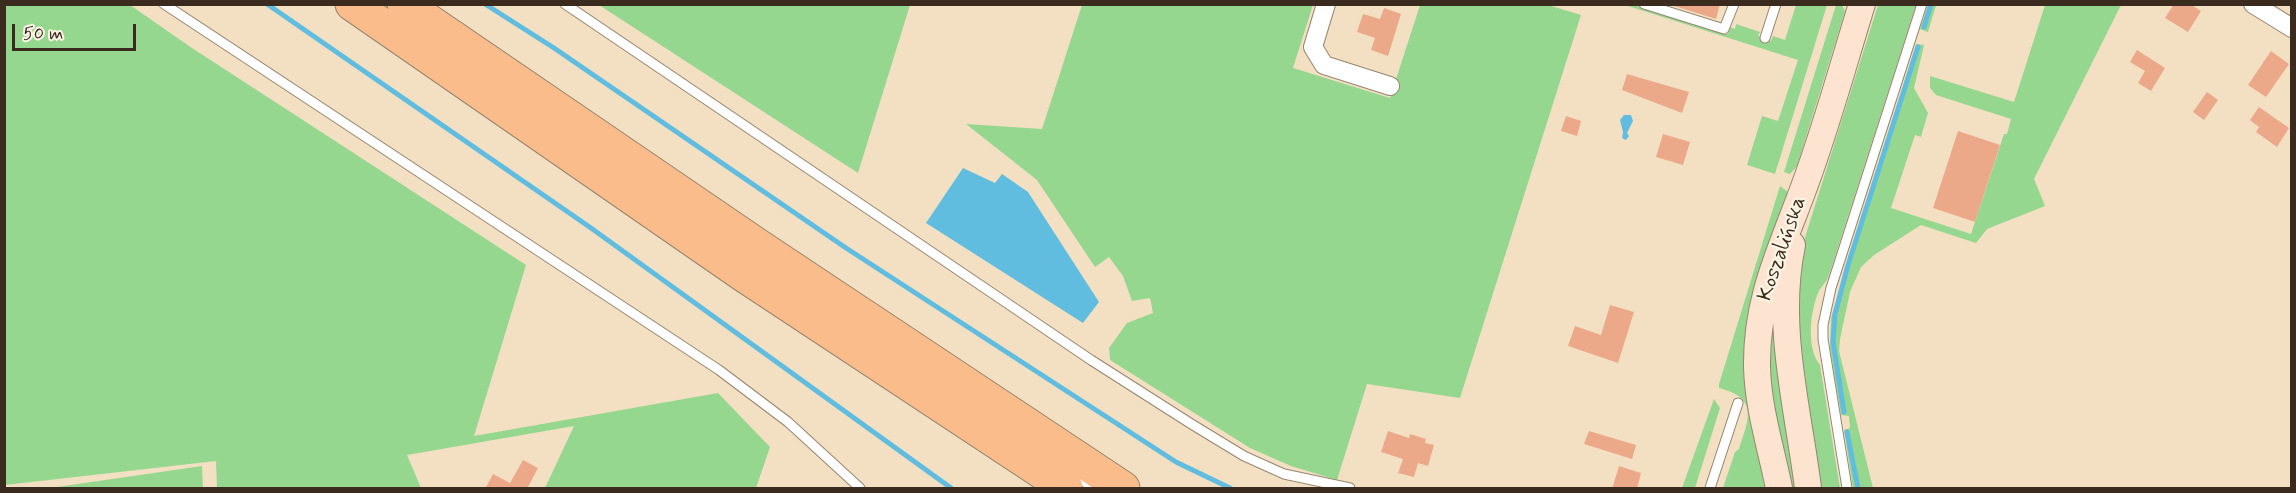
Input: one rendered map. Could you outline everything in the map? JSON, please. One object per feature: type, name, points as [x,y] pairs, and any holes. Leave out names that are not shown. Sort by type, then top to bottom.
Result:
[{"type":"highway","points":[[351,4],[742,274],[987,436],[1078,478],[1123,489]]},
{"type":"highway","points":[[404,4],[995,402],[1078,478],[1134,489]]},
{"type":"main road","name":"Koszalińska","points":[[1779,489],[1761,406],[1758,339],[1767,282],[1804,187],[1862,4]]},
{"type":"main road","name":"Koszalińska","points":[[1804,187],[1791,252],[1785,310],[1788,354],[1808,489]]},
{"type":"street","points":[[1326,4],[1313,47],[1324,65],[1389,86]]},
{"type":"street","points":[[2253,4],[2292,28]]},
{"type":"lane","points":[[164,4],[719,370],[788,422],[860,489]]},
{"type":"lane","points":[[566,4],[1081,353],[1193,425],[1244,456],[1284,474],[1350,489]]},
{"type":"lane","points":[[1644,4],[1724,29],[1734,4]]},
{"type":"lane","points":[[1765,38],[1776,4]]},
{"type":"lane","points":[[1847,489],[1824,350],[1823,325],[1831,288],[1922,4]]},
{"type":"lane","points":[[995,402],[1053,454]]},
{"type":"lane","points":[[1710,489],[1738,403]]},
{"type":"green space","points":[[4,5],[130,5],[192,48],[526,265],[474,436],[718,393],[770,447],[756,488],[545,488],[574,426],[407,455],[421,488],[217,488],[216,461],[5,485]]},
{"type":"green space","points":[[599,5],[910,5],[858,173]]},
{"type":"green space","points":[[1082,5],[1313,5],[1293,68],[1390,98],[1420,5],[1548,5],[1581,15],[1460,398],[1367,384],[1337,480],[1291,466],[1250,448],[1110,360],[1109,348],[1127,323],[1153,313],[1150,298],[1132,301],[1123,276],[1109,257],[1095,267],[1037,180],[966,124],[1042,129]]},
{"type":"green space","points":[[1625,5],[1634,5],[1728,34],[1730,27],[1735,29],[1736,24],[1760,32],[1758,36],[1771,41],[1773,36],[1785,40],[1796,5],[1827,5],[1775,174],[1747,165],[1762,116],[1778,121],[1798,60]]},
{"type":"green space","points":[[1836,5],[1842,5],[1845,11],[1797,166],[1790,174],[1784,172]]},
{"type":"green space","points":[[1878,5],[1916,5],[1829,275],[1819,291],[1813,308],[1811,339],[1820,365],[1840,488],[1822,488],[1799,359],[1796,266]]},
{"type":"green space","points":[[1928,5],[1936,5],[1928,32],[1920,29]]},
{"type":"green space","points":[[2045,5],[2121,5],[2034,179],[2045,206],[1987,229],[1976,243],[1921,225],[1874,255],[1861,267],[1850,292],[1839,351],[1873,488],[1853,488],[1844,430],[1850,428],[1849,416],[1841,415],[1830,348],[1831,318],[1916,44],[1924,45],[1914,88],[1928,113],[1921,137],[1915,135],[1891,208],[1971,234],[2011,119],[1936,95],[1930,88],[1930,76],[2014,102]]},
{"type":"green space","points":[[1780,186],[1788,192],[1764,267],[1770,488],[1723,488],[1735,452],[1739,449],[1743,438],[1748,411],[1746,404],[1740,398],[1732,392],[1719,388],[1719,384]]},
{"type":"green space","points":[[1775,282],[1799,488],[1790,488],[1766,401]]},
{"type":"green space","points":[[1714,399],[1720,408],[1695,488],[1682,488]]},
{"type":"green space","points":[[202,466],[203,488],[50,488]]},
{"type":"water","points":[[1624,115],[1631,115],[1633,121],[1626,140],[1622,138],[1620,120]]},
{"type":"water","points":[[963,168],[995,183],[1002,174],[1028,192],[1099,302],[1083,323],[926,223]]},
{"type":"building","points":[[1668,4],[1720,4],[1716,19]]},
{"type":"building","points":[[2174,4],[2190,4],[2201,11],[2188,32],[2165,18]]},
{"type":"building","points":[[1384,8],[1401,14],[1388,56],[1371,50],[1375,38],[1357,32],[1363,14],[1380,19]]},
{"type":"building","points":[[2137,50],[2165,68],[2151,91],[2138,83],[2145,71],[2130,62]]},
{"type":"building","points":[[2271,51],[2289,64],[2266,97],[2248,85]]},
{"type":"building","points":[[1627,74],[1689,92],[1682,113],[1622,90]]},
{"type":"building","points":[[2207,92],[2218,100],[2204,120],[2193,112]]},
{"type":"building","points":[[2259,107],[2289,128],[2277,147],[2256,132],[2259,127],[2250,120]]},
{"type":"building","points":[[1566,116],[1581,121],[1577,136],[1561,131]]},
{"type":"building","points":[[1958,131],[2000,145],[1975,222],[1933,208]]},
{"type":"building","points":[[1663,134],[1690,142],[1683,165],[1656,157]]},
{"type":"building","points":[[1610,305],[1634,312],[1618,363],[1568,346],[1575,326],[1601,335]]},
{"type":"building","points":[[1388,431],[1409,438],[1410,434],[1426,439],[1425,443],[1434,445],[1428,466],[1418,463],[1414,477],[1398,473],[1403,459],[1381,452]]},
{"type":"building","points":[[1589,431],[1636,445],[1632,459],[1584,444]]},
{"type":"building","points":[[523,460],[538,468],[527,489],[485,489],[493,474],[510,483]]},
{"type":"building","points":[[1619,466],[1641,473],[1637,489],[1612,489]]},
{"type":"waterway","points":[[267,4],[591,228],[951,488]]},
{"type":"waterway","points":[[485,4],[554,48],[846,248],[1176,462],[1230,488]]},
{"type":"waterway","points":[[1924,27],[1931,4]]},
{"type":"waterway","points":[[1844,412],[1833,342],[1835,314],[1848,265],[1918,47]]},
{"type":"waterway","points":[[1847,432],[1858,488]]}]
